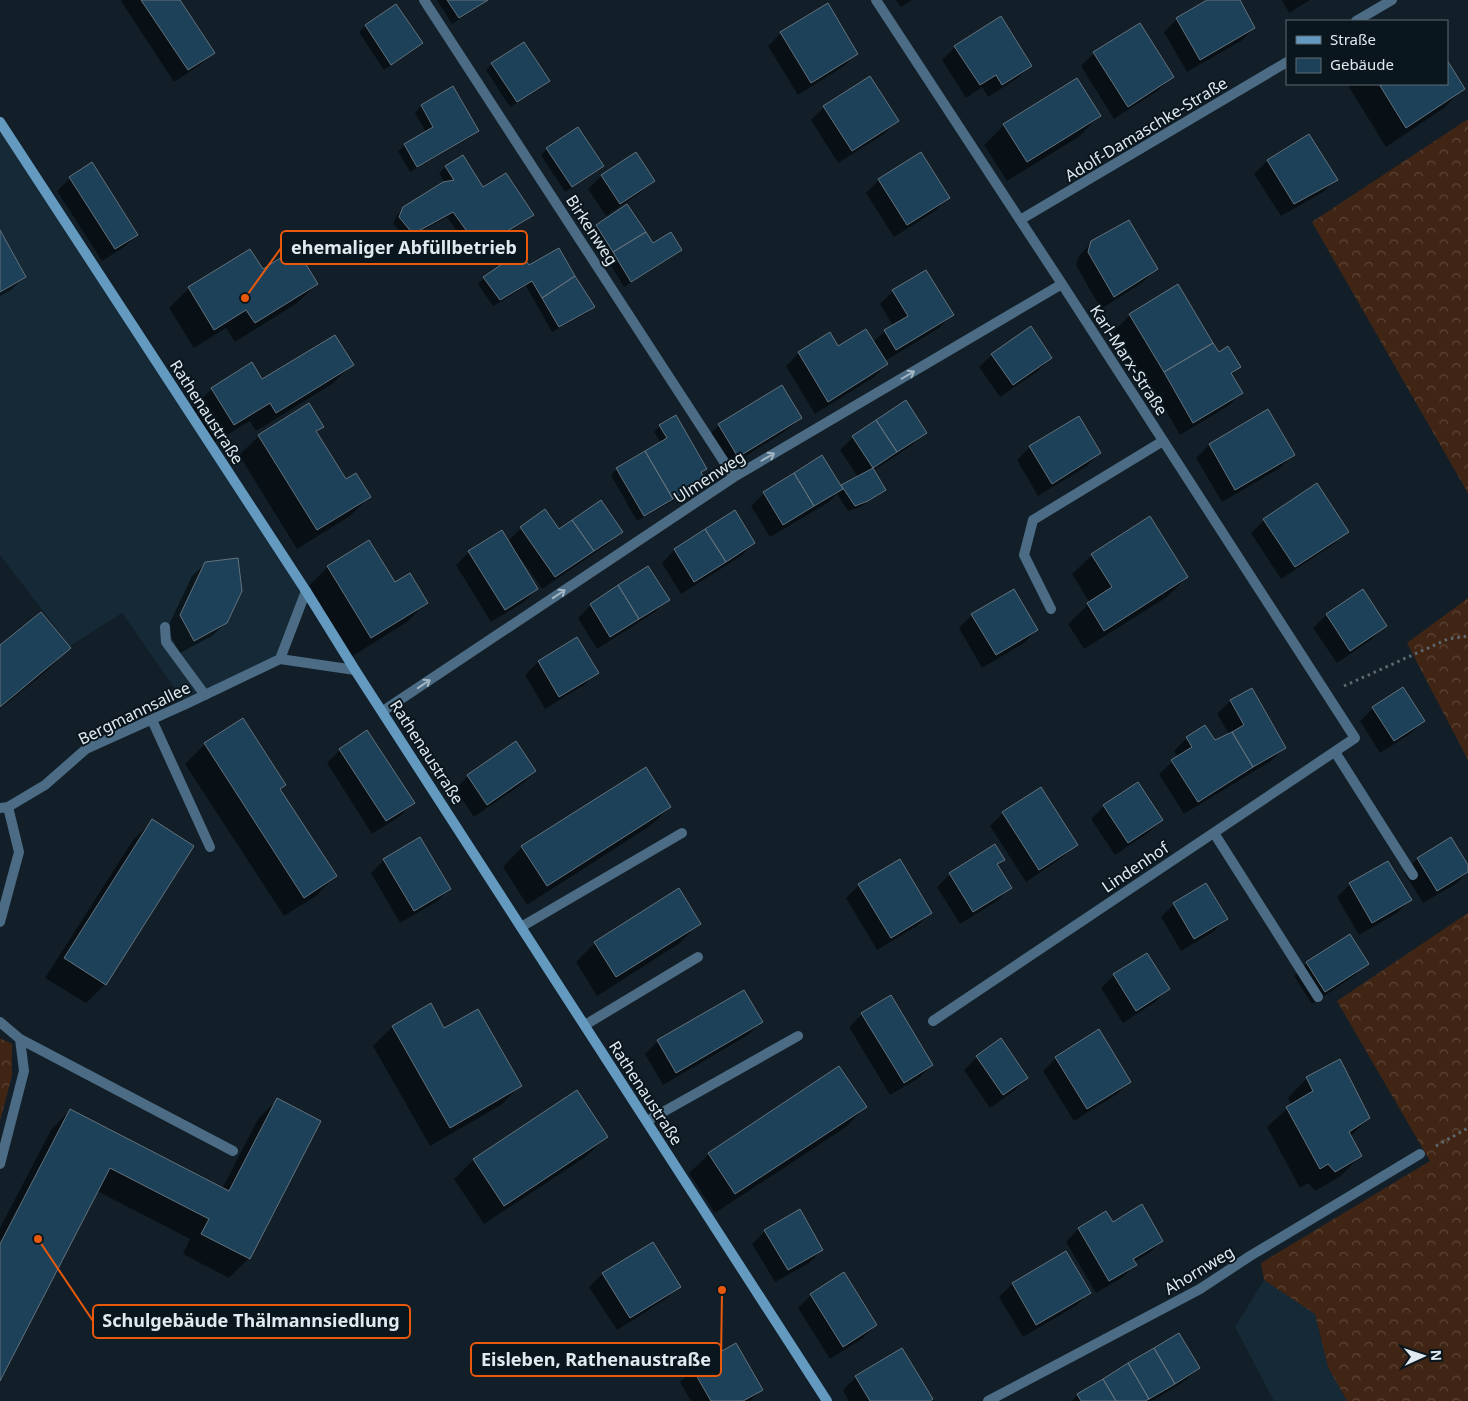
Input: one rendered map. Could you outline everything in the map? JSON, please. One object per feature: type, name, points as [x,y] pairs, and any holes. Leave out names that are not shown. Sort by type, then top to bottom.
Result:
[{"type":"main road","name":"Rathenaustraße","points":[[0,122],[306,591],[355,670],[827,1401]]},
{"type":"street","name":"Birkenweg","points":[[424,0],[734,477]]},
{"type":"street","name":"Karl-Marx-Straße","points":[[876,0],[1355,738]]},
{"type":"street","points":[[1358,20],[1392,0]]},
{"type":"street","name":"Adolf-Damaschke-Straße","points":[[1020,220],[1286,63]]},
{"type":"street","name":"Ulmenweg","points":[[383,711],[734,477],[1062,284]]},
{"type":"street","points":[[1051,609],[1024,555],[1033,520],[1163,441]]},
{"type":"street","points":[[306,591],[280,659],[355,670]]},
{"type":"street","points":[[164,627],[166,642],[205,695]]},
{"type":"street","name":"Bergmannsallee","points":[[0,922],[19,852],[4,808],[45,785],[86,749],[280,659]]},
{"type":"street","points":[[152,720],[210,847]]},
{"type":"street","name":"Lindenhof","points":[[933,1020],[1355,738]]},
{"type":"street","points":[[1335,752],[1413,875]]},
{"type":"street","points":[[521,927],[682,833]]},
{"type":"street","points":[[1214,833],[1318,997]]},
{"type":"street","points":[[585,1025],[698,957]]},
{"type":"street","points":[[0,1022],[20,1038],[232,1151]]},
{"type":"street","points":[[647,1121],[798,1036]]},
{"type":"street","points":[[0,1164],[24,1071],[20,1038]]},
{"type":"street","name":"Ahornweg","points":[[988,1401],[1200,1289],[1250,1256],[1420,1154]]},
{"type":"path","points":[[1326,694],[1448,639],[1468,636]]},
{"type":"path","points":[[1420,1154],[1468,1128]]},
{"type":"shaded area","points":[[0,122],[306,591],[280,659],[186,704],[122,613],[70,646],[0,555]]},
{"type":"shaded area","points":[[1264,1280],[1315,1314],[1328,1367],[1347,1401],[1274,1401],[1235,1327]]},
{"type":"green space","points":[[1468,119],[1468,493],[1312,222]]},
{"type":"green space","points":[[1468,598],[1468,760],[1407,643]]},
{"type":"green space","points":[[1468,913],[1468,1401],[1347,1401],[1328,1367],[1315,1314],[1264,1280],[1261,1263],[1430,1161],[1337,1001]]},
{"type":"green space","points":[[0,1038],[12,1044],[12,1076],[0,1121]]},
{"type":"building","points":[[141,0],[180,0],[215,53],[188,70]]},
{"type":"building","points":[[447,0],[488,0],[459,18]]},
{"type":"building","points":[[1207,0],[1240,0],[1255,28],[1200,60],[1176,18]]},
{"type":"building","points":[[828,3],[858,54],[811,83],[780,32]]},
{"type":"building","points":[[396,4],[423,43],[391,65],[365,25]]},
{"type":"building","points":[[1001,16],[1032,66],[1002,85],[996,75],[980,85],[954,46]]},
{"type":"building","points":[[1140,23],[1174,77],[1128,107],[1093,52]]},
{"type":"building","points":[[524,42],[550,81],[517,102],[491,63]]},
{"type":"building","points":[[1448,62],[1465,89],[1406,128],[1380,85],[1448,85]]},
{"type":"building","points":[[870,76],[899,121],[852,151],[823,106]]},
{"type":"building","points":[[1077,78],[1101,116],[1027,162],[1003,124]]},
{"type":"building","points":[[453,86],[479,131],[417,167],[404,144],[433,127],[421,105]]},
{"type":"building","points":[[578,127],[604,166],[572,187],[546,148]]},
{"type":"building","points":[[1309,134],[1338,180],[1294,204],[1267,160]]},
{"type":"building","points":[[636,152],[655,181],[620,204],[601,175]]},
{"type":"building","points":[[921,152],[950,198],[907,225],[878,179]]},
{"type":"building","points":[[463,155],[483,187],[506,173],[534,215],[479,248],[453,212],[413,234],[399,217],[403,207],[443,182],[454,180],[445,166]]},
{"type":"building","points":[[92,162],[138,235],[115,249],[69,177]]},
{"type":"building","points":[[627,204],[646,232],[613,252],[596,225]]},
{"type":"building","points":[[1129,220],[1158,269],[1114,297],[1088,252],[1091,241]]},
{"type":"building","points":[[0,230],[26,277],[0,292]]},
{"type":"building","points":[[646,232],[653,243],[671,232],[682,250],[631,282],[613,252]]},
{"type":"building","points":[[296,248],[318,284],[255,323],[246,310],[214,330],[188,287],[250,249],[263,269]]},
{"type":"building","points":[[559,248],[575,276],[542,298],[532,281],[500,300],[483,277],[520,252],[529,265]]},
{"type":"building","points":[[926,270],[954,315],[896,350],[884,330],[908,316],[892,290]]},
{"type":"building","points":[[575,276],[595,307],[559,327],[542,298]]},
{"type":"building","points":[[1178,284],[1213,343],[1164,372],[1129,314]]},
{"type":"building","points":[[1031,326],[1052,358],[1013,385],[991,354]]},
{"type":"building","points":[[866,329],[888,364],[828,402],[798,352],[830,332],[838,346]]},
{"type":"building","points":[[335,335],[354,365],[276,413],[270,403],[234,425],[211,388],[252,362],[262,379]]},
{"type":"building","points":[[1213,343],[1219,352],[1228,346],[1241,367],[1231,373],[1243,393],[1193,423],[1164,372]]},
{"type":"building","points":[[782,385],[802,418],[738,457],[718,424]]},
{"type":"building","points":[[906,400],[927,433],[897,452],[876,420]]},
{"type":"building","points":[[309,403],[324,427],[316,431],[346,479],[356,473],[371,497],[317,530],[258,435]]},
{"type":"building","points":[[1268,409],[1295,455],[1235,490],[1209,444]]},
{"type":"building","points":[[676,415],[707,469],[701,472],[705,481],[673,499],[645,451],[667,438],[659,425]]},
{"type":"building","points":[[1079,416],[1101,453],[1052,484],[1029,446]]},
{"type":"building","points":[[876,420],[897,452],[873,468],[852,436]]},
{"type":"building","points":[[645,451],[673,499],[644,516],[616,468]]},
{"type":"building","points":[[822,455],[843,489],[814,506],[794,473]]},
{"type":"building","points":[[873,468],[886,490],[868,501],[855,506],[841,485]]},
{"type":"building","points":[[794,473],[814,506],[783,525],[763,492]]},
{"type":"building","points":[[1317,483],[1349,532],[1295,567],[1263,519]]},
{"type":"building","points":[[601,500],[623,532],[594,551],[572,520]]},
{"type":"building","points":[[545,509],[559,529],[572,520],[594,551],[555,577],[520,527]]},
{"type":"building","points":[[735,510],[755,543],[726,562],[705,529]]},
{"type":"building","points":[[1150,516],[1188,577],[1104,631],[1087,603],[1112,587],[1091,554]]},
{"type":"building","points":[[705,529],[726,562],[694,582],[674,549]]},
{"type":"building","points":[[502,530],[538,589],[505,610],[468,551]]},
{"type":"building","points":[[369,540],[395,582],[410,573],[428,603],[371,638],[327,566]]},
{"type":"building","points":[[238,558],[242,591],[227,623],[194,641],[180,615],[205,562]]},
{"type":"building","points":[[648,566],[670,600],[639,619],[618,585]]},
{"type":"building","points":[[618,585],[639,619],[610,637],[590,604]]},
{"type":"building","points":[[1014,589],[1038,630],[996,655],[971,614]]},
{"type":"building","points":[[1363,589],[1387,626],[1350,651],[1326,614]]},
{"type":"building","points":[[41,612],[71,648],[0,707],[0,645]]},
{"type":"building","points":[[577,637],[599,673],[559,697],[538,661]]},
{"type":"building","points":[[1403,687],[1425,721],[1394,741],[1372,707]]},
{"type":"building","points":[[1252,688],[1286,748],[1253,767],[1232,732],[1244,725],[1230,700]]},
{"type":"building","points":[[243,718],[286,785],[280,789],[337,876],[304,898],[204,743]]},
{"type":"building","points":[[1205,725],[1215,740],[1232,732],[1253,767],[1198,802],[1171,760],[1192,747],[1186,737]]},
{"type":"building","points":[[367,730],[415,803],[386,821],[339,749]]},
{"type":"building","points":[[516,741],[536,771],[487,805],[467,775]]},
{"type":"building","points":[[646,767],[671,807],[547,886],[521,846]]},
{"type":"building","points":[[1138,782],[1163,820],[1128,843],[1103,805]]},
{"type":"building","points":[[1041,787],[1078,845],[1039,870],[1002,812]]},
{"type":"building","points":[[152,819],[194,846],[106,985],[64,958]]},
{"type":"building","points":[[420,837],[451,889],[414,911],[383,859]]},
{"type":"building","points":[[1451,837],[1468,865],[1468,872],[1437,891],[1417,858]]},
{"type":"building","points":[[995,844],[1005,860],[997,864],[1012,888],[973,912],[949,873]]},
{"type":"building","points":[[900,859],[932,913],[891,938],[858,884]]},
{"type":"building","points":[[1388,861],[1412,900],[1372,923],[1349,883]]},
{"type":"building","points":[[1206,883],[1228,919],[1194,939],[1173,903]]},
{"type":"building","points":[[679,888],[701,924],[616,977],[594,942]]},
{"type":"building","points":[[1350,934],[1369,964],[1325,992],[1306,962]]},
{"type":"building","points":[[1147,953],[1170,989],[1136,1011],[1113,974]]},
{"type":"building","points":[[744,990],[763,1022],[676,1073],[657,1040]]},
{"type":"building","points":[[891,995],[933,1065],[904,1083],[861,1013]]},
{"type":"building","points":[[431,1003],[444,1028],[478,1009],[522,1086],[450,1128],[392,1026]]},
{"type":"building","points":[[1099,1029],[1131,1082],[1087,1109],[1055,1057]]},
{"type":"building","points":[[1001,1038],[1028,1078],[1003,1095],[976,1056]]},
{"type":"building","points":[[1340,1059],[1370,1118],[1349,1132],[1362,1156],[1335,1172],[1328,1164],[1320,1169],[1286,1107],[1313,1091],[1306,1077]]},
{"type":"building","points":[[839,1066],[867,1107],[735,1194],[708,1153]]},
{"type":"building","points":[[577,1090],[608,1137],[504,1206],[473,1159]]},
{"type":"building","points":[[277,1098],[321,1121],[250,1259],[201,1234],[209,1219],[110,1168],[0,1381],[0,1244],[70,1109],[229,1191]]},
{"type":"building","points":[[1142,1204],[1163,1241],[1133,1259],[1137,1265],[1109,1281],[1078,1228],[1106,1211],[1113,1222]]},
{"type":"building","points":[[800,1209],[823,1250],[788,1270],[764,1230]]},
{"type":"building","points":[[653,1242],[681,1287],[630,1318],[602,1273]]},
{"type":"building","points":[[1066,1251],[1091,1293],[1036,1325],[1012,1283]]},
{"type":"building","points":[[844,1272],[877,1325],[843,1347],[810,1294]]},
{"type":"building","points":[[1179,1333],[1200,1368],[1175,1384],[1154,1348]]},
{"type":"building","points":[[736,1343],[763,1390],[743,1401],[711,1401],[692,1368]]},
{"type":"building","points":[[902,1348],[933,1399],[930,1401],[870,1401],[855,1376]]},
{"type":"building","points":[[1154,1348],[1175,1384],[1149,1399],[1128,1363]]},
{"type":"building","points":[[1128,1363],[1149,1399],[1145,1401],[1116,1401],[1103,1379]]},
{"type":"building","points":[[1103,1379],[1116,1401],[1081,1401],[1077,1394]]},
{"type":"place","name":"ehemaliger Abfüllbetrieb","points":[[245,298]]},
{"type":"place","name":"Schulgebäude Thälmannsiedlung","points":[[38,1239]]},
{"type":"place","name":"Eisleben, Rathenaustraße","points":[[722,1290]]}]
